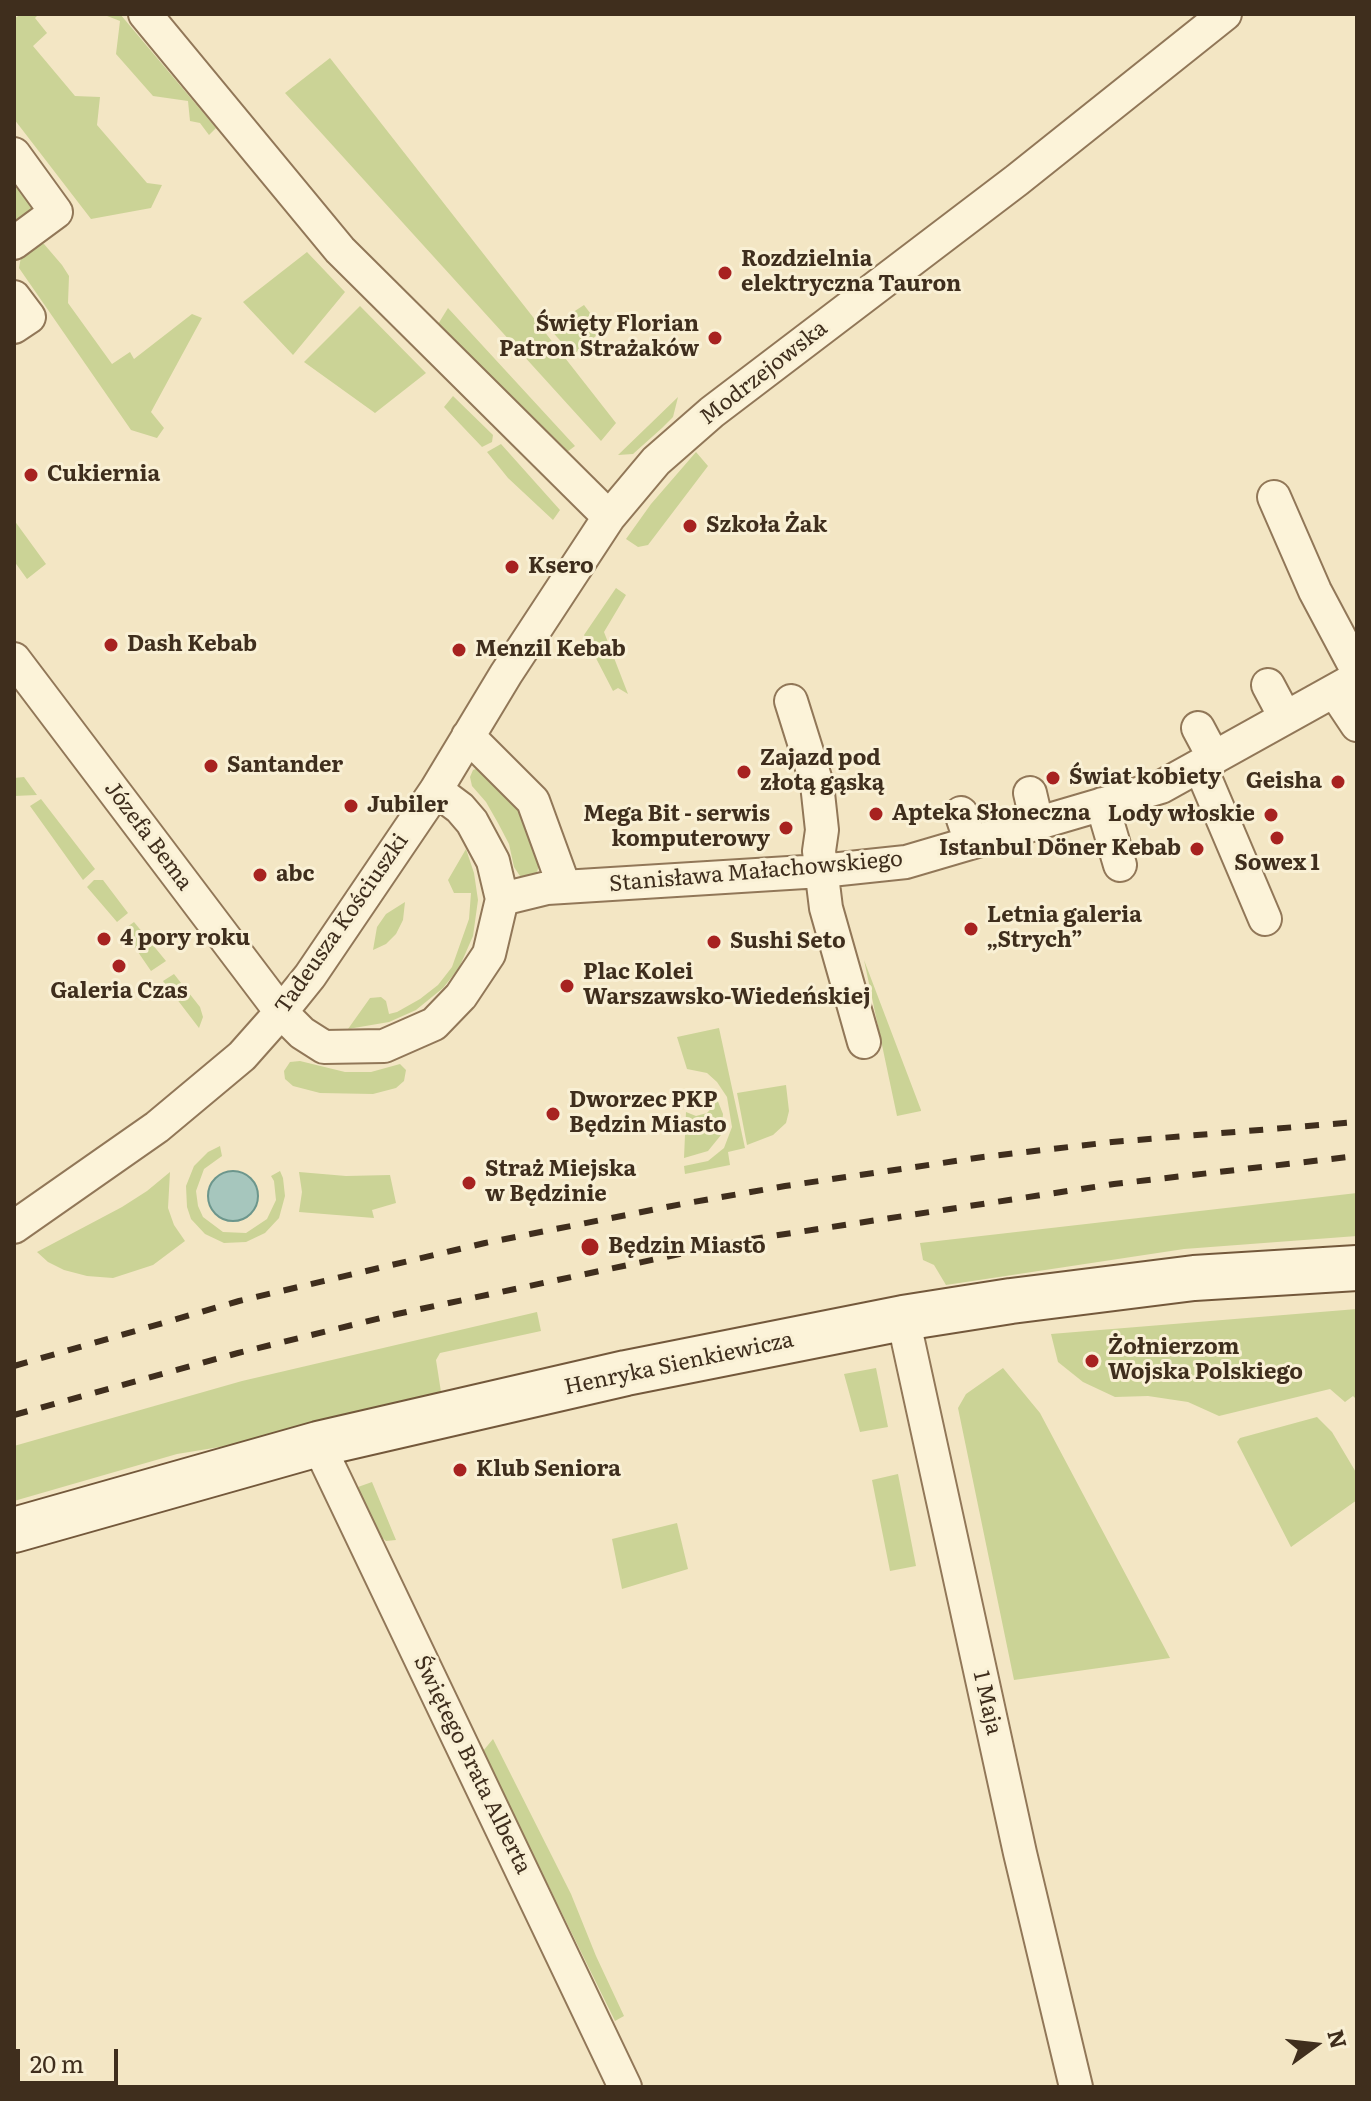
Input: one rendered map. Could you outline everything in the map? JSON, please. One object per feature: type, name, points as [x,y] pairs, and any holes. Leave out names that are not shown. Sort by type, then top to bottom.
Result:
[{"type":"street","points":[[145,14],[340,250],[609,517]]},
{"type":"street","name":"Modrzejowska","points":[[436,790],[609,517],[656,461],[712,412],[1017,180],[1225,14]]},
{"type":"street","points":[[14,154],[56,212],[14,243]]},
{"type":"street","points":[[14,297],[29,317],[14,327]]},
{"type":"street","points":[[1274,497],[1350,680],[1357,725]]},
{"type":"street","name":"Józefa Bema","points":[[14,659],[281,1012]]},
{"type":"street","name":"Stanisława Małachowskiego","points":[[502,899],[564,886],[821,871],[906,862],[966,828],[1034,808],[1102,804],[1161,787],[1350,680]]},
{"type":"street","points":[[1268,685],[1285,717]]},
{"type":"street","points":[[791,701],[817,784],[822,830],[819,851],[826,908],[864,1042]]},
{"type":"street","points":[[1198,728],[1207,762],[1265,919]]},
{"type":"street","points":[[468,736],[533,801],[564,886]]},
{"type":"street","points":[[281,1012],[302,1033],[324,1047],[384,1046],[434,1024],[461,996],[489,954],[502,899],[493,861],[472,822],[460,808],[436,790]]},
{"type":"street","name":"Tadeusza Kościuszki","points":[[14,1227],[157,1127],[242,1056],[310,976],[436,790]]},
{"type":"street","points":[[1102,804],[1120,865]]},
{"type":"street","name":"Henryka Sienkiewicza","points":[[14,1530],[318,1444],[626,1373],[903,1318],[1194,1278],[1357,1268]]},
{"type":"street","name":"1 Maja","points":[[903,1318],[1020,1853],[1076,2087]]},
{"type":"street","name":"Świętego Brata Alberta","points":[[318,1444],[625,2087]]},
{"type":"green space","points":[[21,14],[39,14],[35,18],[47,33],[33,46],[75,96],[100,97],[97,125],[147,183],[162,185],[151,208],[91,219],[14,119],[14,19]]},
{"type":"green space","points":[[102,14],[120,14],[216,128],[209,135],[200,123],[190,121],[188,101],[153,96],[116,54],[120,21]]},
{"type":"green space","points":[[330,58],[616,423],[601,441],[285,93]]},
{"type":"green space","points":[[14,173],[33,201],[32,210],[14,231]]},
{"type":"green space","points":[[39,244],[44,244],[69,276],[68,303],[112,364],[130,352],[134,359],[192,314],[202,318],[151,412],[164,428],[157,438],[131,430],[19,268],[21,257]]},
{"type":"green space","points":[[307,252],[345,292],[293,355],[243,302]]},
{"type":"green space","points":[[584,305],[603,330],[573,355],[549,328]]},
{"type":"green space","points":[[360,306],[426,373],[375,413],[304,362]]},
{"type":"green space","points":[[448,308],[575,446],[567,452],[550,435],[533,432],[432,334]]},
{"type":"green space","points":[[453,396],[493,435],[492,442],[482,447],[444,407]]},
{"type":"green space","points":[[678,397],[673,417],[662,428],[633,454],[618,455]]},
{"type":"green space","points":[[501,444],[560,510],[553,520],[508,478],[487,452]]},
{"type":"green space","points":[[696,452],[708,466],[648,545],[638,547],[626,539],[651,504]]},
{"type":"green space","points":[[14,520],[46,564],[27,579],[14,561]]},
{"type":"green space","points":[[616,588],[626,595],[604,632],[628,694],[618,688],[613,691],[584,635]]},
{"type":"green space","points":[[483,766],[522,811],[540,862],[537,872],[531,877],[520,876],[514,867],[509,844],[486,802],[472,786],[470,777],[473,770]]},
{"type":"green space","points":[[24,777],[37,795],[14,796],[14,778]]},
{"type":"green space","points":[[41,799],[95,869],[83,880],[30,806]]},
{"type":"green space","points":[[466,849],[478,900],[473,936],[459,968],[443,988],[416,1010],[389,1022],[348,1029],[370,998],[381,997],[386,1001],[389,1014],[397,1012],[438,985],[452,967],[469,919],[471,893],[454,893],[448,880]]},
{"type":"green space","points":[[94,880],[103,880],[128,913],[117,922],[87,887]]},
{"type":"green space","points":[[405,902],[403,920],[396,934],[386,944],[373,950],[377,927],[386,914]]},
{"type":"green space","points":[[134,922],[166,961],[151,971],[123,930]]},
{"type":"green space","points":[[864,960],[921,1110],[921,1111],[897,1116]]},
{"type":"green space","points":[[174,974],[200,1007],[203,1017],[199,1028],[163,981]]},
{"type":"green space","points":[[719,1028],[745,1148],[728,1152],[730,1165],[685,1174],[684,1166],[708,1161],[724,1148],[732,1127],[727,1097],[707,1073],[687,1069],[677,1037]]},
{"type":"green space","points":[[300,1061],[345,1072],[371,1072],[400,1064],[406,1070],[404,1081],[396,1088],[373,1094],[320,1093],[293,1086],[285,1079],[284,1071],[290,1062]]},
{"type":"green space","points":[[786,1085],[789,1111],[786,1123],[773,1135],[747,1145],[737,1093]]},
{"type":"green space","points":[[715,1094],[723,1114],[721,1135],[708,1151],[684,1158],[686,1112],[696,1116],[707,1113],[715,1104]]},
{"type":"green space","points":[[220,1146],[222,1156],[204,1169],[196,1191],[203,1217],[223,1232],[246,1233],[267,1219],[276,1200],[271,1176],[280,1171],[283,1178],[285,1196],[279,1218],[265,1233],[246,1242],[224,1243],[205,1234],[191,1219],[187,1207],[186,1186],[194,1166],[208,1152]]},
{"type":"green space","points":[[170,1172],[168,1208],[174,1225],[185,1241],[153,1265],[113,1278],[87,1276],[64,1270],[37,1252],[122,1207]]},
{"type":"green space","points":[[299,1172],[346,1176],[390,1175],[396,1203],[372,1210],[374,1218],[299,1212],[302,1192]]},
{"type":"green space","points":[[1357,1193],[1357,1236],[1184,1249],[946,1285],[934,1265],[923,1260],[920,1243]]},
{"type":"green space","points":[[1357,1309],[1357,1400],[1353,1396],[1345,1402],[1330,1389],[1219,1416],[1188,1402],[1148,1396],[1115,1397],[1083,1382],[1058,1362],[1051,1334]]},
{"type":"green space","points":[[537,1312],[541,1331],[440,1353],[436,1360],[441,1392],[238,1444],[177,1454],[14,1501],[14,1446],[242,1381]]},
{"type":"green space","points":[[876,1368],[888,1427],[860,1432],[844,1374]]},
{"type":"green space","points":[[1003,1368],[1040,1413],[1170,1658],[1014,1680],[958,1408],[966,1394]]},
{"type":"green space","points":[[1317,1417],[1332,1432],[1357,1474],[1357,1500],[1291,1547],[1237,1442],[1240,1438]]},
{"type":"green space","points":[[898,1474],[916,1566],[890,1571],[872,1480]]},
{"type":"green space","points":[[372,1482],[396,1540],[386,1541],[380,1536],[358,1487]]},
{"type":"green space","points":[[677,1523],[688,1569],[622,1589],[612,1539]]},
{"type":"green space","points":[[493,1739],[571,1894],[624,2016],[615,2021],[483,1751]]},
{"type":"water","points":[[223,1172],[243,1172],[257,1186],[257,1206],[243,1220],[223,1220],[209,1206],[209,1186]]},
{"type":"railway","points":[[14,1366],[239,1301],[485,1243],[682,1204],[983,1157],[1112,1142],[1357,1122]]},
{"type":"railway","points":[[14,1415],[238,1353],[397,1314],[746,1240],[1114,1184],[1357,1156]]},
{"type":"place","name":"Rozdzielnia elektryczna Tauron","points":[[725,273]]},
{"type":"place","name":"Święty Florian Patron Strażaków","points":[[715,338]]},
{"type":"place","name":"Cukiernia","points":[[31,475]]},
{"type":"place","name":"Szkoła Żak","points":[[690,526]]},
{"type":"place","name":"Ksero","points":[[512,567]]},
{"type":"place","name":"Dash Kebab","points":[[111,645]]},
{"type":"place","name":"Menzil Kebab","points":[[459,650]]},
{"type":"place","name":"Santander","points":[[211,766]]},
{"type":"place","name":"Zajazd pod złotą gąską","points":[[744,772]]},
{"type":"place","name":"Świat kobiety","points":[[1053,778]]},
{"type":"place","name":"Geisha","points":[[1338,782]]},
{"type":"place","name":"Jubiler","points":[[351,806]]},
{"type":"place","name":"Apteka Słoneczna","points":[[876,814]]},
{"type":"place","name":"Lody włoskie","points":[[1271,815]]},
{"type":"place","name":"Mega Bit - serwis komputerowy","points":[[786,828]]},
{"type":"place","name":"Sowex 1","points":[[1277,838]]},
{"type":"place","name":"Istanbul Döner Kebab","points":[[1197,849]]},
{"type":"place","name":"abc","points":[[260,875]]},
{"type":"place","name":"Letnia galeria „Strych”","points":[[971,929]]},
{"type":"place","name":"4 pory roku","points":[[104,939]]},
{"type":"place","name":"Sushi Seto","points":[[714,942]]},
{"type":"place","name":"Galeria Czas","points":[[119,966]]},
{"type":"place","name":"Plac Kolei Warszawsko-Wiedeńskiej","points":[[567,986]]},
{"type":"place","name":"Dworzec PKP Będzin Miasto","points":[[553,1114]]},
{"type":"place","name":"Straż Miejska w Będzinie","points":[[469,1183]]},
{"type":"place","name":"Będzin Miasto","points":[[590,1247]]},
{"type":"place","name":"Żołnierzom Wojska Polskiego","points":[[1092,1361]]},
{"type":"place","name":"Klub Seniora","points":[[460,1470]]}]
